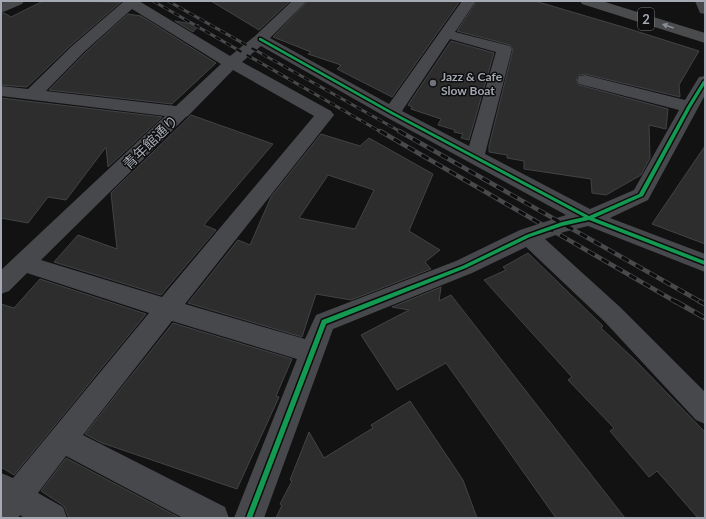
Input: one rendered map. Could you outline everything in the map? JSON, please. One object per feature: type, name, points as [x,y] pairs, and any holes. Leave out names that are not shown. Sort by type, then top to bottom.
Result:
[{"type":"main road","name":"2","points":[[586,1],[705,38]]},
{"type":"main road","name":"2","points":[[622,1],[705,26]]},
{"type":"street","points":[[1,9],[17,1]]},
{"type":"street","name":"青年館通り","points":[[8,275],[182,112],[231,63],[260,39],[300,1]]},
{"type":"street","points":[[392,113],[469,1]]},
{"type":"street","points":[[702,1],[705,10]]},
{"type":"street","points":[[33,94],[130,2],[231,63],[325,115],[62,439],[6,500],[52,518]]},
{"type":"street","points":[[447,34],[504,49],[475,157]]},
{"type":"street","points":[[260,39],[392,113],[589,218],[705,263]]},
{"type":"street","points":[[586,80],[689,107]]},
{"type":"street","points":[[249,518],[324,322],[464,267],[528,236],[562,224],[589,218],[641,195],[689,107],[705,81]]},
{"type":"street","points":[[1,91],[182,112]]},
{"type":"street","points":[[528,236],[612,314],[705,411]]},
{"type":"street","points":[[8,275],[166,309],[313,353]]},
{"type":"street","points":[[62,439],[214,518]]},
{"type":"building","points":[[43,1],[121,2],[71,45],[27,87],[1,85],[1,14],[4,13],[11,17]]},
{"type":"building","points":[[211,1],[290,1],[259,30]]},
{"type":"building","points":[[308,1],[460,1],[392,97],[337,69],[341,65],[308,54],[311,52],[273,37]]},
{"type":"building","points":[[477,1],[535,1],[699,51],[679,85],[680,97],[585,74],[579,75],[576,79],[579,85],[668,109],[666,129],[649,125],[650,158],[641,175],[606,195],[592,193],[591,179],[524,169],[524,161],[507,158],[507,155],[489,152],[489,146],[513,49],[510,45],[457,31]]},
{"type":"building","points":[[128,14],[141,16],[216,63],[172,104],[49,90],[85,53]]},
{"type":"building","points":[[175,21],[199,25],[193,32]]},
{"type":"building","points":[[451,41],[494,53],[469,140],[461,138],[463,134],[454,132],[455,130],[438,125],[441,119],[411,109],[412,107],[408,105]]},
{"type":"building","points":[[1,98],[162,117],[108,167],[106,147],[66,200],[48,197],[28,223],[1,218]]},
{"type":"building","points":[[191,115],[273,144],[204,225],[216,230],[161,295],[54,262],[78,235],[117,249],[111,193]]},
{"type":"building","points":[[321,134],[360,146],[369,138],[433,174],[409,231],[440,250],[425,262],[431,269],[351,300],[316,294],[302,337],[188,303],[238,240],[250,245],[271,197]],"holes":[[[328,175],[374,190],[355,229],[299,218]]]},
{"type":"building","points":[[705,146],[705,244],[652,224]]},
{"type":"building","points":[[528,253],[603,326],[601,328],[634,359],[705,432],[705,518],[698,518],[657,471],[649,477],[610,431],[614,428],[568,380],[572,377],[484,280],[506,270],[503,267]]},
{"type":"building","points":[[40,279],[146,314],[14,475],[1,467],[1,304],[14,308]]},
{"type":"building","points":[[441,287],[439,301],[451,295],[625,518],[556,518],[446,363],[397,390],[361,335],[409,310],[392,307]]},
{"type":"building","points":[[173,323],[292,359],[276,396],[279,397],[237,489],[102,443],[85,434]]},
{"type":"building","points":[[410,401],[463,480],[477,518],[276,518],[282,505],[280,504],[292,481],[290,480],[309,432],[324,458],[373,428],[371,425]]},
{"type":"building","points":[[66,458],[180,518],[71,518],[68,516],[64,506],[41,491]]},
{"type":"railway","points":[[153,1],[381,132]]},
{"type":"railway","points":[[168,1],[401,132]]},
{"type":"railway","points":[[380,131],[676,302]]},
{"type":"railway","points":[[399,131],[701,302]]},
{"type":"railway","points":[[675,301],[705,318]]},
{"type":"railway","points":[[701,302],[705,304]]},
{"type":"cycle path","points":[[260,39],[392,113],[589,218],[705,263]]},
{"type":"cycle path","points":[[249,518],[324,322],[464,267],[528,236],[562,224],[589,218],[641,195],[689,107],[705,81]]},
{"type":"place","name":"Jazz & Cafe Slow Boat","points":[[433,83]]}]
